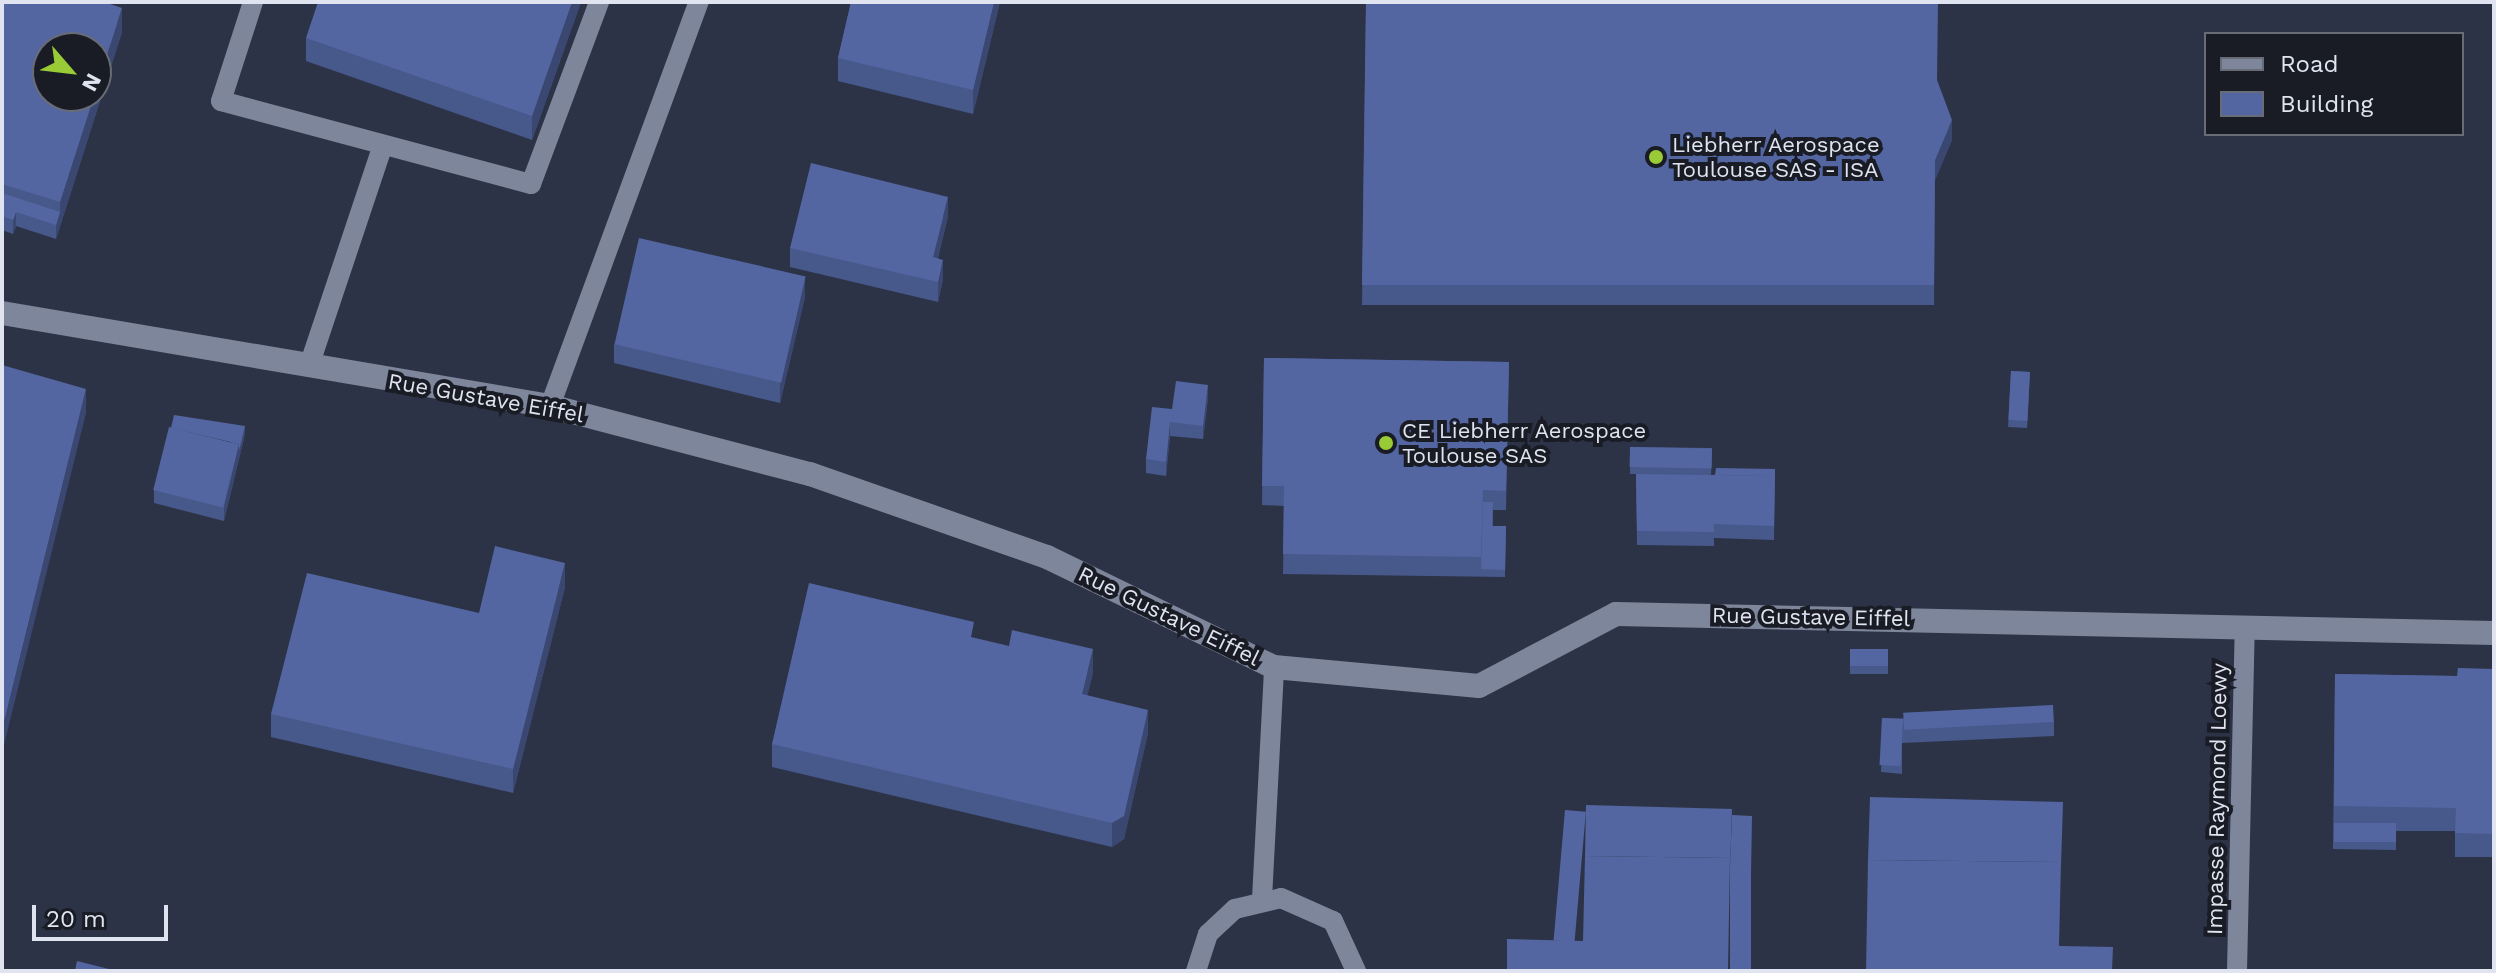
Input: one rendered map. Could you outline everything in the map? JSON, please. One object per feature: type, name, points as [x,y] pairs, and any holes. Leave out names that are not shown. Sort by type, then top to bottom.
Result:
[{"type":"street","name":"Rue Gustave Eiffel","points":[[2,313],[550,406],[810,474],[1047,557],[1274,667],[1479,686],[1616,614],[2494,633]]},
{"type":"lane","points":[[253,2],[221,101],[531,184],[599,2]]},
{"type":"lane","points":[[550,406],[699,2]]},
{"type":"lane","points":[[309,366],[383,145]]},
{"type":"lane","name":"Impasse Raymond Loewy","points":[[2237,971],[2245,628]]},
{"type":"lane","points":[[1262,899],[1274,667]]},
{"type":"lane","points":[[1196,971],[1208,934],[1235,909],[1262,899],[1309,905],[1333,921],[1356,971]]},
{"type":"building","points":[[2,2],[104,2],[122,8],[112,39],[112,32],[32,32],[32,112],[89,112],[60,202],[2,184]]},
{"type":"building","points":[[318,2],[572,2],[532,116],[306,38]]},
{"type":"building","points":[[851,2],[994,2],[973,90],[838,58]]},
{"type":"building","name":"Liebherr Aerospace Toulouse SAS - ISA","points":[[1366,2],[1938,2],[1937,80],[1952,120],[1935,160],[1934,285],[1362,285]]},
{"type":"building","points":[[811,163],[948,197],[933,257],[943,260],[938,282],[790,248]]},
{"type":"building","points":[[2,193],[60,212],[56,225],[16,212],[13,220],[2,216]]},
{"type":"building","points":[[639,238],[806,276],[781,383],[614,344]]},
{"type":"building","name":"CE Liebherr Aerospace Toulouse SAS","points":[[1264,358],[1509,362],[1506,491],[1483,490],[1481,557],[1283,554],[1284,486],[1262,486]]},
{"type":"building","points":[[2,365],[86,389],[2,730]]},
{"type":"building","points":[[2011,371],[2030,372],[2027,421],[2008,420]]},
{"type":"building","points":[[1176,381],[1208,385],[1203,426],[1170,422],[1166,462],[1146,459],[1152,407],[1172,409]]},
{"type":"building","points":[[174,415],[245,426],[239,451],[239,444],[171,428]]},
{"type":"building","points":[[169,427],[239,444],[223,507],[153,490]]},
{"type":"building","points":[[1630,447],[1712,448],[1712,468],[1630,467]]},
{"type":"building","points":[[1716,468],[1775,469],[1775,476],[1715,475]]},
{"type":"building","points":[[1636,474],[1775,476],[1774,526],[1714,524],[1714,532],[1637,531]]},
{"type":"building","points":[[1483,502],[1493,502],[1492,526],[1506,526],[1505,570],[1481,569]]},
{"type":"building","points":[[495,546],[565,563],[513,769],[271,714],[307,573],[479,613]]},
{"type":"building","points":[[809,583],[974,622],[971,637],[1009,646],[1012,630],[1093,649],[1082,694],[1148,710],[1124,816],[1112,823],[772,744]]},
{"type":"building","points":[[1850,649],[1888,649],[1888,666],[1850,666]]},
{"type":"building","points":[[2458,668],[2494,669],[2494,834],[2455,833],[2456,808],[2334,806],[2335,674],[2457,676]]},
{"type":"building","points":[[2053,705],[2054,722],[1904,730],[1903,713]]},
{"type":"building","points":[[1882,718],[1903,719],[1901,766],[1880,765]]},
{"type":"building","points":[[1870,797],[2063,802],[2061,866],[2061,862],[1868,860]]},
{"type":"building","points":[[1586,805],[1732,809],[1730,868],[1730,858],[1585,856]]},
{"type":"building","points":[[1565,810],[1586,812],[1575,942],[1554,941]]},
{"type":"building","points":[[1732,815],[1752,816],[1751,874],[1751,868],[1730,868]]},
{"type":"building","points":[[2334,823],[2396,823],[2396,842],[2334,842]]},
{"type":"building","points":[[1585,856],[1730,858],[1728,971],[1507,971],[1507,939],[1583,941]]},
{"type":"building","points":[[1868,860],[2061,862],[2059,946],[2113,947],[2112,971],[1866,971]]},
{"type":"building","points":[[1730,868],[1751,868],[1751,971],[1730,971]]},
{"type":"building","points":[[77,961],[113,970],[113,971],[75,971]]},
{"type":"place","name":"Liebherr Aerospace Toulouse SAS - ISA","points":[[1656,157]]},
{"type":"place","name":"CE Liebherr Aerospace Toulouse SAS","points":[[1386,443]]}]
